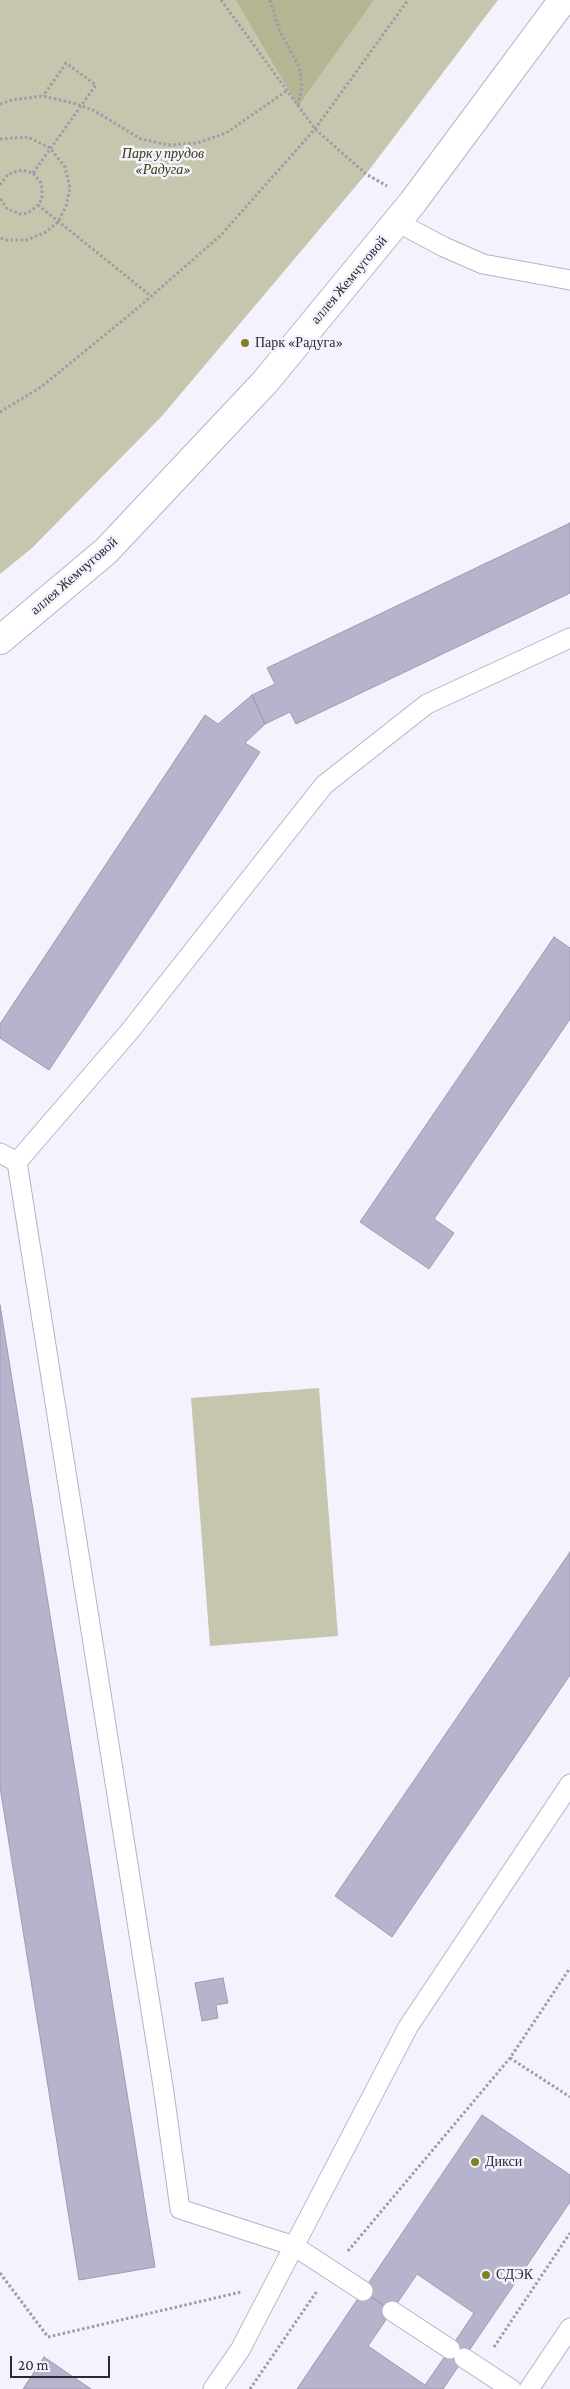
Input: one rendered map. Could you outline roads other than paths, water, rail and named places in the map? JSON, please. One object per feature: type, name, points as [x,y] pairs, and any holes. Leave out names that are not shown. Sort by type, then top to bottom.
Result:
[{"type":"street","name":"аллея Жемчуговой","points":[[0,640],[112,544],[266,382],[405,212],[563,0]]},
{"type":"lane","points":[[405,212],[444,248],[483,264],[570,280]]},
{"type":"lane","points":[[363,2292],[294,2246],[180,2209],[160,2067],[17,1162],[129,1032],[324,785],[427,704],[570,638]]},
{"type":"lane","points":[[0,1153],[17,1162]]},
{"type":"lane","points":[[213,2389],[240,2350],[408,2027],[570,1784]]},
{"type":"lane","points":[[392,2311],[511,2389]]},
{"type":"lane","points":[[529,2389],[570,2328]]},
{"type":"place","name":"Парк «Радуга»","points":[[245,343]]},
{"type":"place","name":"Дикси","points":[[475,2162]]},
{"type":"place","name":"СДЭК","points":[[486,2275]]},
{"type":"park label","name":"Парк у прудов «Радуга»","points":[[163,162]]}]
